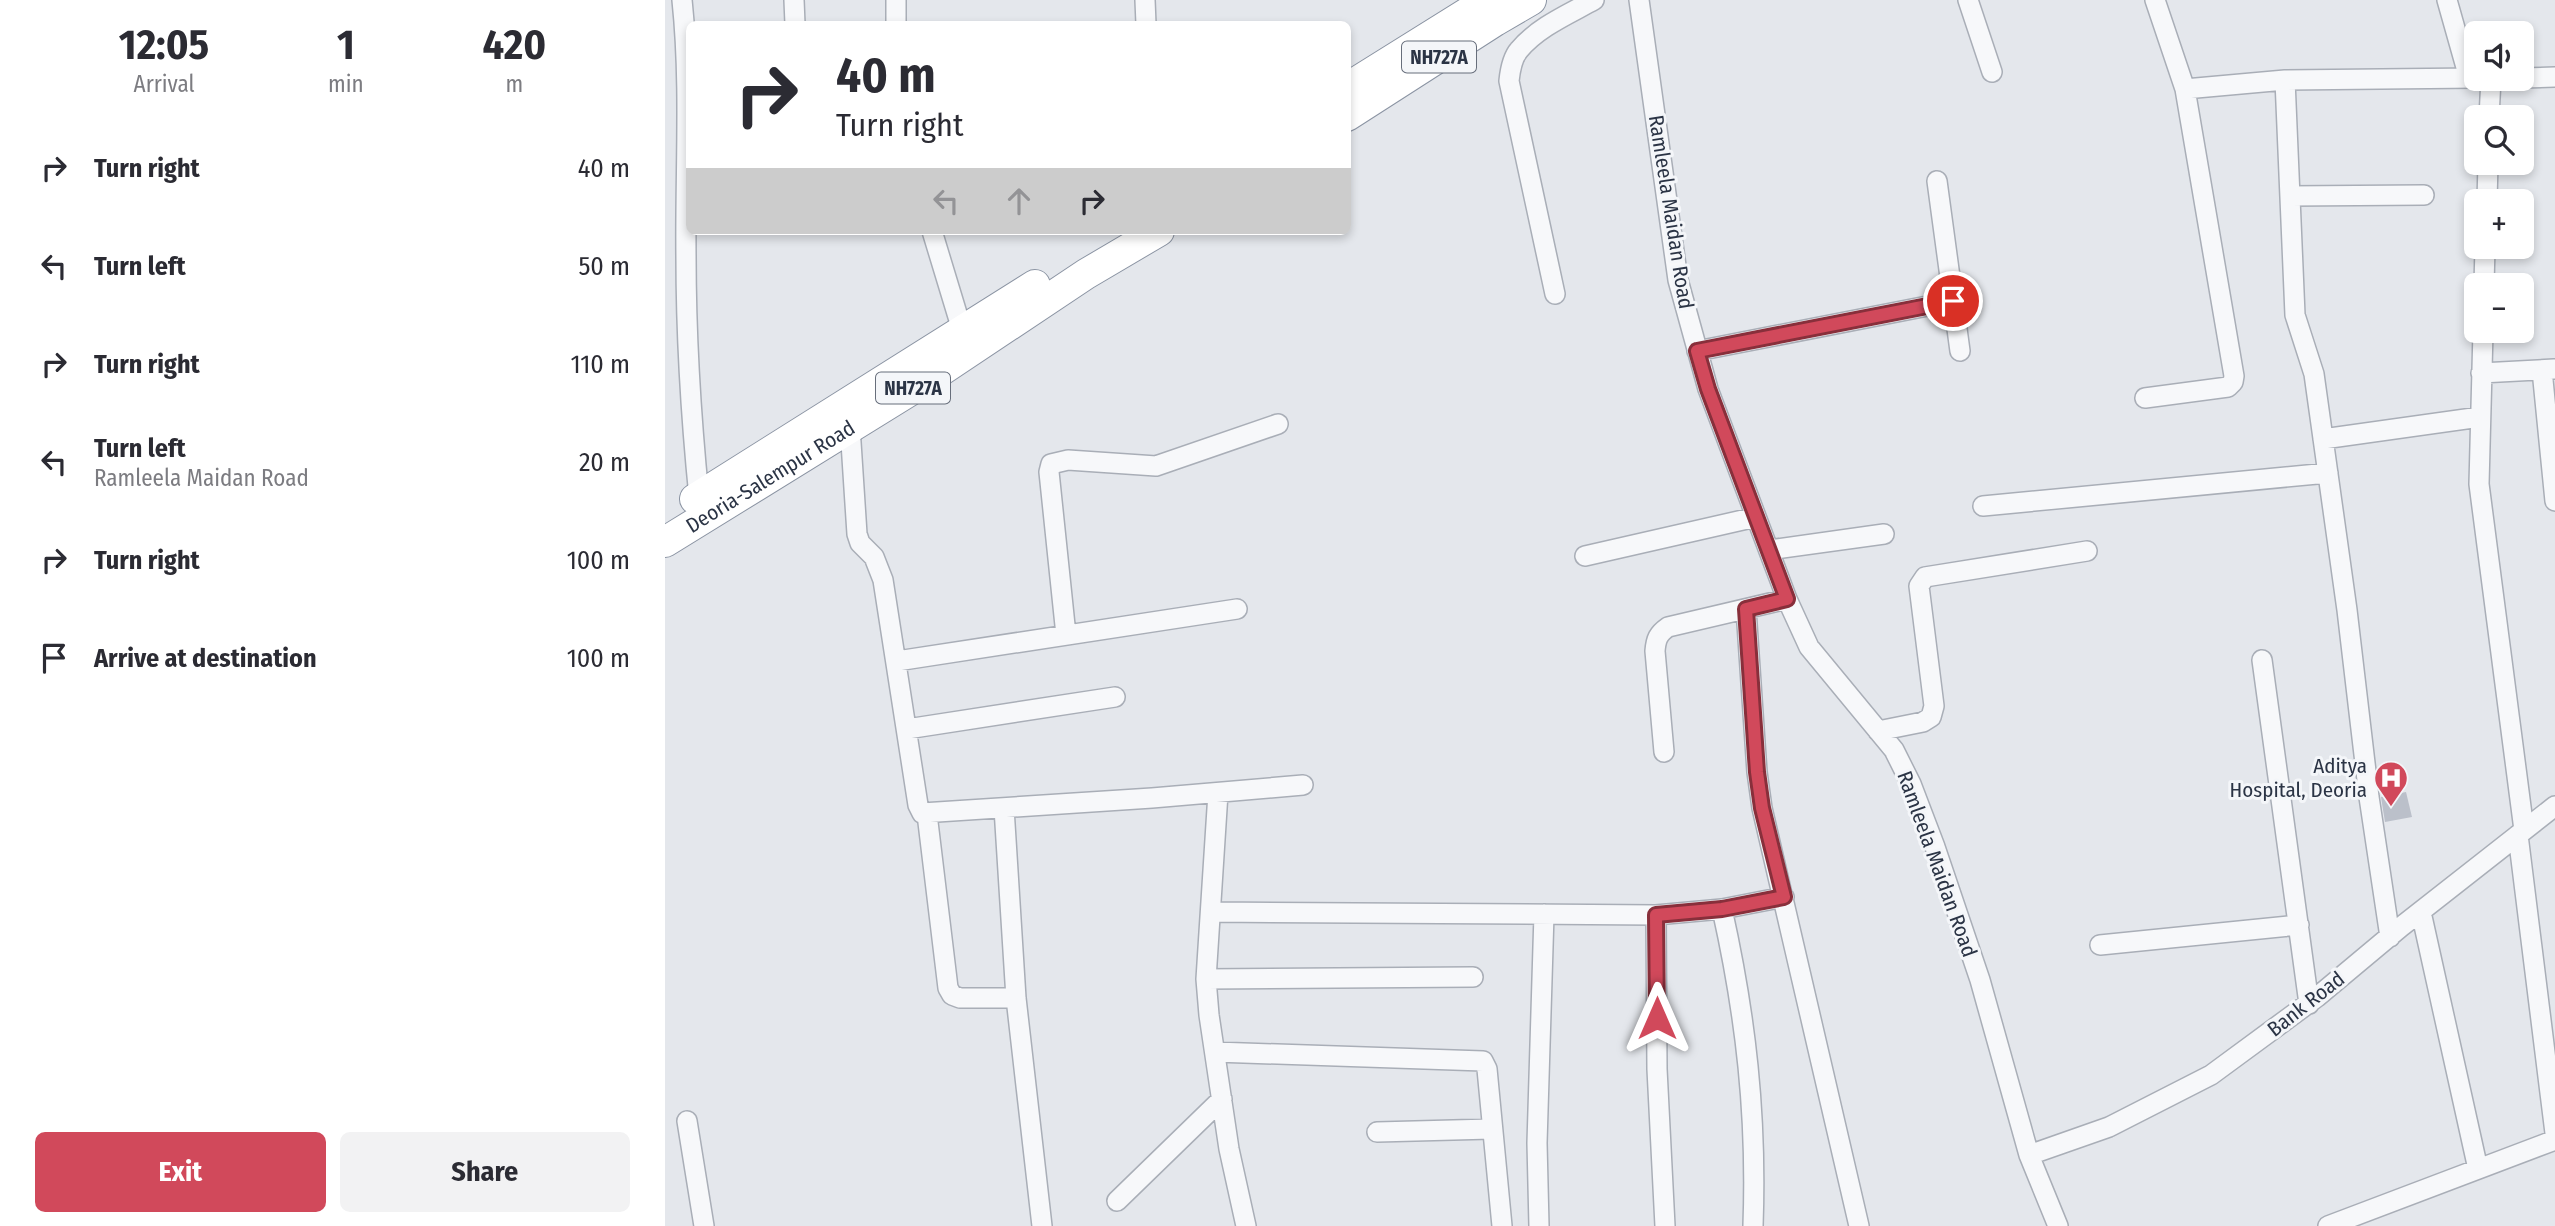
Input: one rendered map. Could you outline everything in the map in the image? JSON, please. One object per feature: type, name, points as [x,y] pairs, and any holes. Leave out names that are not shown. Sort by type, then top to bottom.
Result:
[{"type":"highway","name":"NH727A","points":[[1351,86],[1488,0]]},
{"type":"highway","name":"NH727A","points":[[1351,113],[1495,20],[1531,0]]},
{"type":"highway","name":"Deoria-Salempur Road","points":[[665,518],[1113,235]]},
{"type":"highway","name":"Deoria-Salempur Road","points":[[665,542],[924,382],[1086,274],[1152,235]]},
{"type":"street","points":[[682,0],[686,52]]},
{"type":"street","points":[[794,0],[795,21]]},
{"type":"street","points":[[896,0],[896,21]]},
{"type":"street","points":[[1145,0],[1146,21]]},
{"type":"street","points":[[1555,294],[1509,81],[1518,51],[1544,28],[1594,0]]},
{"type":"street","name":"Ramleela Maidan Road","points":[[1639,0],[1678,280],[1708,389],[1787,599],[1809,647],[1894,750],[1911,784],[1980,981],[2029,1155],[2058,1226]]},
{"type":"street","points":[[1968,0],[1993,72]]},
{"type":"street","points":[[2145,398],[2228,387],[2234,382],[2185,89],[2155,0]]},
{"type":"street","points":[[2448,0],[2464,52]]},
{"type":"street","points":[[2185,89],[2285,80],[2464,78]]},
{"type":"street","points":[[2534,78],[2555,78]]},
{"type":"street","points":[[2285,80],[2295,315],[2313,374],[2323,439],[2369,797],[2390,936]]},
{"type":"street","points":[[686,162],[685,258],[691,418],[699,497]]},
{"type":"street","points":[[1937,181],[1960,351]]},
{"type":"street","points":[[2290,196],[2424,195]]},
{"type":"street","points":[[933,235],[962,330]]},
{"type":"street","points":[[1697,351],[1953,301]]},
{"type":"street","points":[[2482,343],[2479,484],[2555,1133]]},
{"type":"street","points":[[2481,373],[2548,369],[2555,501]]},
{"type":"street","points":[[2323,439],[2480,417]]},
{"type":"street","points":[[1066,635],[1049,472],[1051,464],[1068,460],[1156,466],[1278,424]]},
{"type":"street","points":[[850,427],[857,534],[860,543],[874,557],[880,569],[897,661],[918,805],[922,813],[1303,785]]},
{"type":"street","points":[[1983,506],[2328,473]]},
{"type":"street","points":[[1585,556],[1756,517]]},
{"type":"street","points":[[1769,550],[1884,534]]},
{"type":"street","points":[[1878,731],[1923,722],[1931,717],[1934,706],[1919,586],[1925,577],[2087,551]]},
{"type":"street","points":[[1664,752],[1655,651],[1660,632],[1668,627],[1787,599]]},
{"type":"street","points":[[897,661],[1237,609]]},
{"type":"street","points":[[1746,609],[1762,808],[1859,1226]]},
{"type":"street","points":[[2262,660],[2309,1004]]},
{"type":"street","points":[[907,729],[1115,697]]},
{"type":"street","points":[[1218,793],[1206,979],[1229,1149],[1246,1226]]},
{"type":"street","name":"Bank Road","points":[[2029,1155],[2109,1127],[2211,1074],[2309,1004],[2390,936],[2555,806]]},
{"type":"street","points":[[1004,808],[1016,998],[1042,1226]]},
{"type":"street","points":[[927,814],[948,988],[952,995],[960,998],[1016,998]]},
{"type":"street","points":[[1212,912],[1656,915],[1722,909],[1784,897]]},
{"type":"street","points":[[1722,909],[1747,1042],[1753,1109],[1753,1226]]},
{"type":"street","points":[[2421,912],[2478,1169]]},
{"type":"street","points":[[1539,1226],[1537,1143],[1544,914]]},
{"type":"street","points":[[1656,915],[1657,1069],[1665,1226]]},
{"type":"street","points":[[2100,945],[2299,925]]},
{"type":"street","points":[[1206,979],[1473,977]]},
{"type":"street","points":[[1215,1052],[1483,1061],[1487,1069],[1502,1226]]},
{"type":"street","points":[[1117,1201],[1222,1098]]},
{"type":"street","points":[[687,1121],[704,1226]]},
{"type":"street","points":[[1377,1132],[1491,1129]]},
{"type":"street","points":[[2328,1226],[2555,1140]]},
{"type":"building","points":[[2406,792],[2412,817],[2385,822],[2381,797]]},
{"type":"place","name":"Aditya Hospital, Deoria","points":[[2391,808]]},
{"type":"route","points":[[1657,1018],[1656,915],[1722,909],[1784,897],[1762,808],[1757,772],[1746,609],[1787,599],[1708,389],[1697,351],[1953,301]]}]
